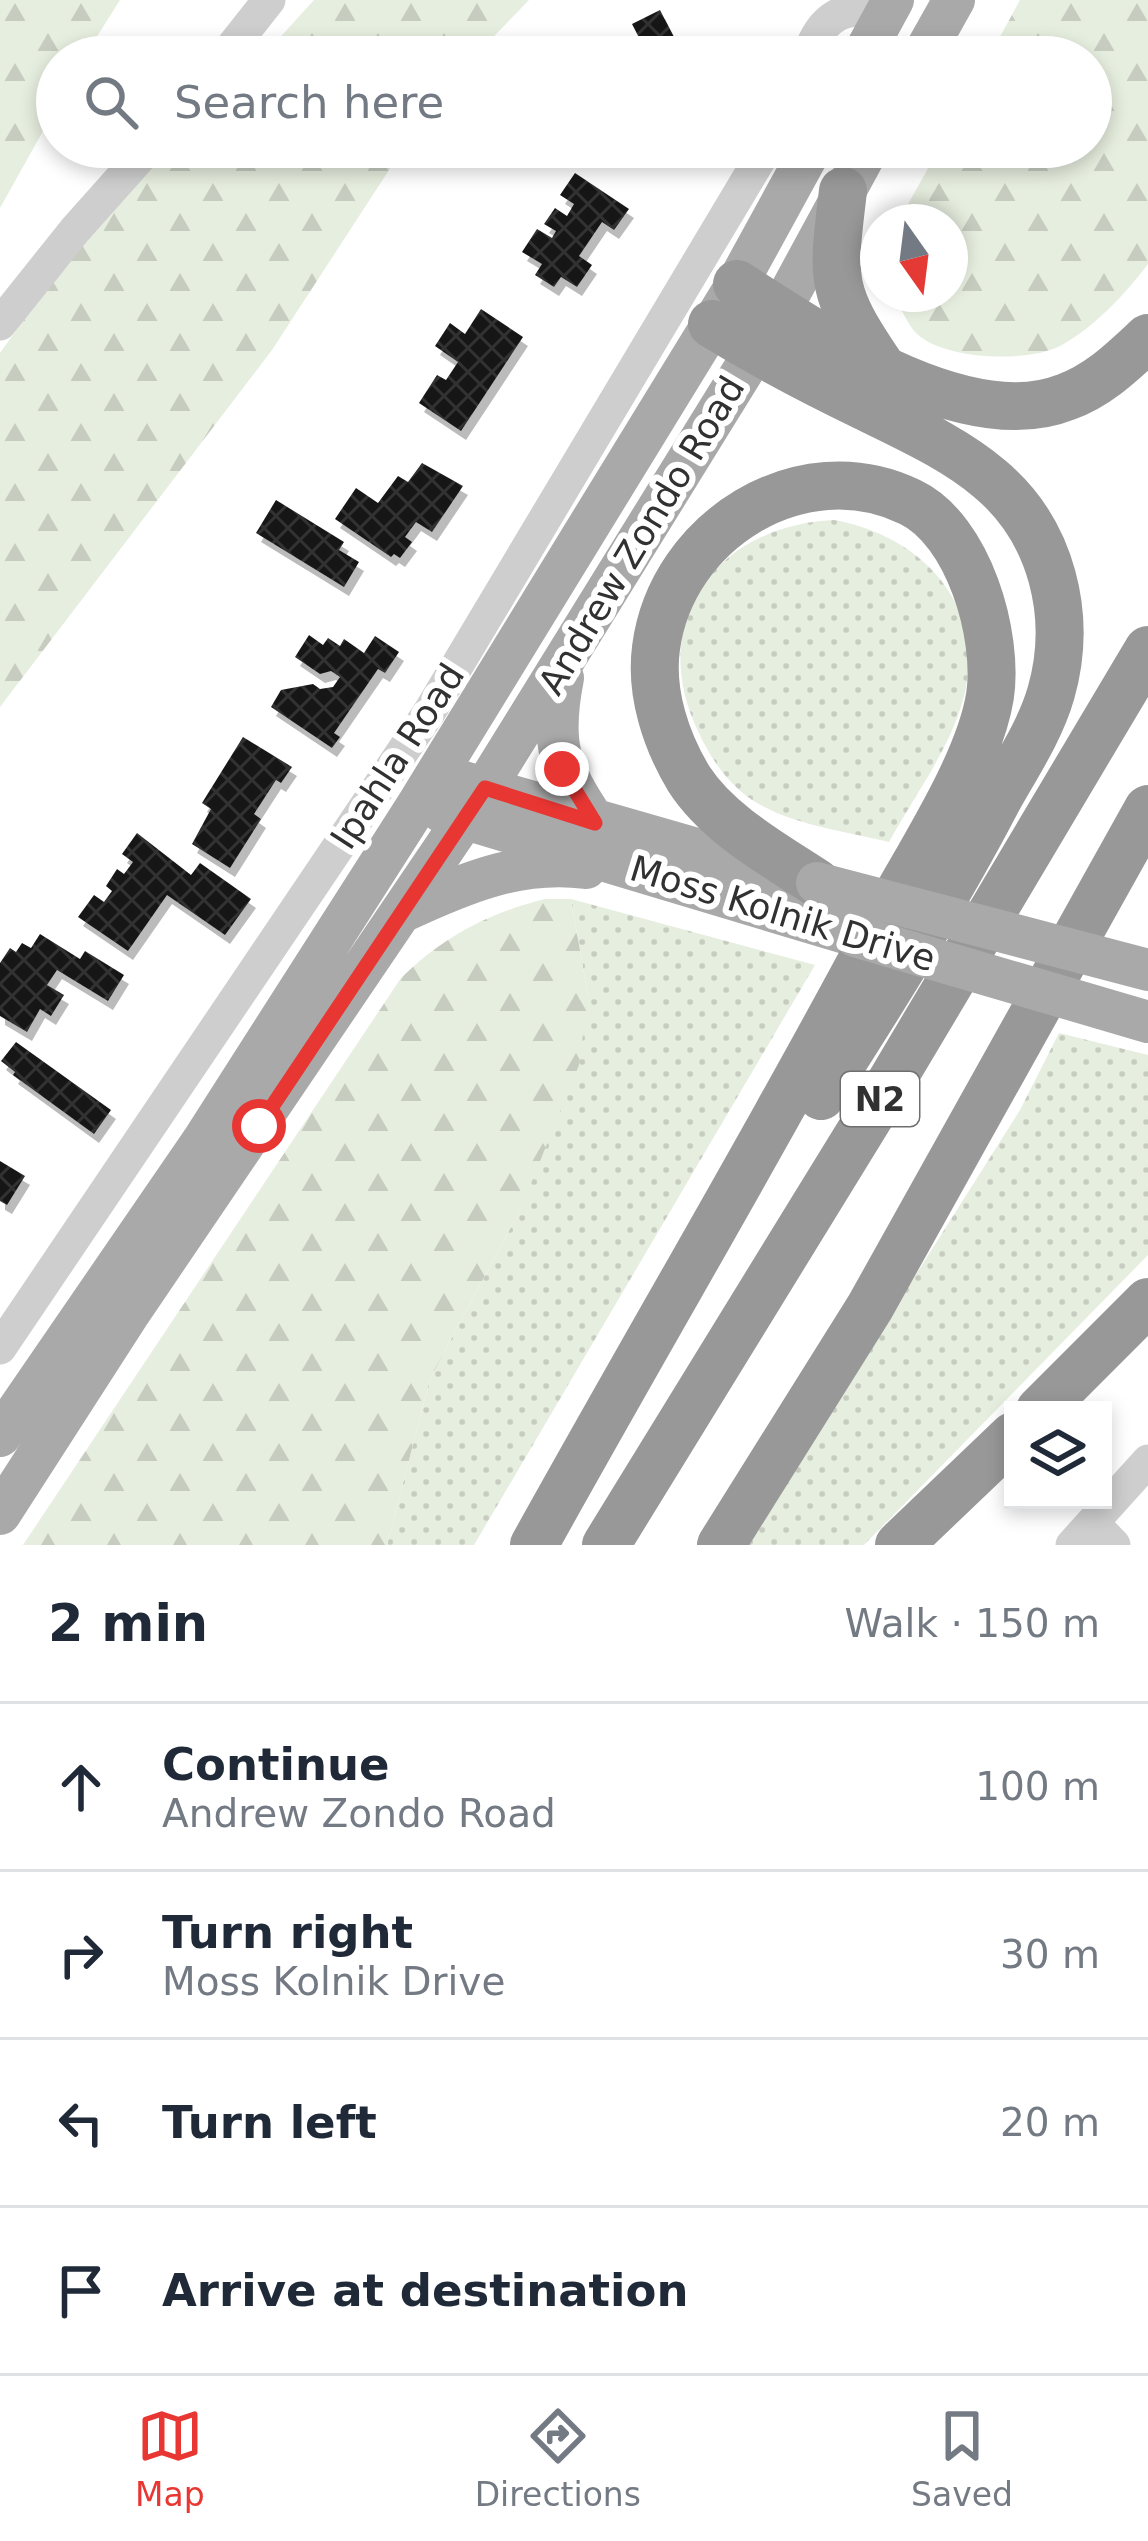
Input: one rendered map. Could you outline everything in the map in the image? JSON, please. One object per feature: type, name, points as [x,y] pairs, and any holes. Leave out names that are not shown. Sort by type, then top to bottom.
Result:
[{"type":"highway","points":[[842,191],[838,286],[854,327],[887,374]]},
{"type":"highway","points":[[534,1545],[849,1053],[975,845],[1036,729],[1050,694],[1058,651],[1060,612],[1046,552],[1021,510],[988,477],[724,304]]},
{"type":"highway","points":[[766,330],[977,402],[1023,408],[1065,398],[1105,377],[1148,338]]},
{"type":"highway","points":[[534,1545],[975,753],[991,693],[986,623],[974,582],[949,534],[912,502],[857,486],[821,484],[782,492],[726,528],[687,568],[656,645],[661,714],[691,782],[780,879]]},
{"type":"highway","name":"N2","points":[[606,1545],[892,1080],[1148,650]]},
{"type":"highway","name":"N2","points":[[721,1545],[870,1307],[1148,808]]},
{"type":"highway","points":[[1049,1401],[1148,1302]]},
{"type":"highway","points":[[899,1545],[1004,1445]]},
{"type":"main road","points":[[934,36],[954,0]]},
{"type":"main road","points":[[874,36],[889,8]]},
{"type":"main road","name":"Andrew Zondo Road","points":[[0,1436],[202,1142],[427,789],[724,304],[800,168]]},
{"type":"main road","name":"Andrew Zondo Road","points":[[0,1514],[130,1312],[475,804],[766,330],[856,168]]},
{"type":"main road","points":[[567,659],[556,720],[558,753],[569,782],[595,823]]},
{"type":"main road","name":"Moss Kolnik Drive","points":[[427,789],[670,880],[780,879],[1148,1022]]},
{"type":"main road","name":"Moss Kolnik Drive","points":[[475,804],[595,823],[780,879],[1148,970]]},
{"type":"main road","points":[[400,913],[465,882],[515,870],[572,866],[670,880]]},
{"type":"street","points":[[241,36],[269,0]]},
{"type":"street","points":[[815,36],[826,18],[845,8],[889,8]]},
{"type":"street","points":[[0,324],[130,168]]},
{"type":"street","name":"Ipahla Road","points":[[0,1348],[430,711],[754,168]]},
{"type":"street","points":[[1093,1538],[1148,1461]]},
{"type":"green space","points":[[0,0],[120,0],[97,36],[36,36],[36,144],[0,208]]},
{"type":"green space","points":[[314,0],[529,0],[494,36],[281,36]]},
{"type":"green space","points":[[1020,0],[1148,0],[1148,264],[1108,310],[1060,346],[1008,357],[966,354],[930,343],[917,334],[903,312],[968,312],[968,204],[908,204],[928,168],[1112,168],[1112,36],[1000,36]]},
{"type":"green space","points":[[151,168],[390,168],[272,350],[0,707],[0,353],[81,239]]},
{"type":"green space","points":[[834,520],[893,540],[918,557],[954,601],[965,628],[969,659],[959,712],[889,842],[797,820],[748,797],[725,776],[708,750],[684,690],[681,652],[687,617],[703,586],[726,560],[756,539],[793,526]]},
{"type":"green space","points":[[545,899],[571,899],[588,996],[579,1065],[521,1208],[430,1379],[387,1545],[23,1545],[401,978],[467,928]]},
{"type":"green space","points":[[571,899],[815,965],[474,1545],[387,1545],[430,1379],[521,1208],[588,996]]},
{"type":"green space","points":[[1059,1033],[1148,1055],[1148,1255],[864,1545],[745,1545],[1020,1110]]},
{"type":"building","points":[[660,10],[673,36],[638,36],[632,24]]},
{"type":"building","points":[[575,173],[629,209],[614,230],[602,222],[579,256],[592,265],[577,287],[561,277],[554,287],[535,275],[542,264],[522,252],[537,229],[552,238],[556,231],[544,224],[555,208],[567,216],[574,204],[560,195]]},
{"type":"building","points":[[481,309],[523,337],[461,431],[419,403],[437,375],[446,380],[458,362],[435,346],[450,323],[465,334]]},
{"type":"building","points":[[422,463],[463,486],[432,532],[416,522],[405,537],[412,542],[400,558],[391,557],[335,519],[356,488],[378,503],[398,476],[408,482]]},
{"type":"building","points":[[276,500],[344,542],[339,550],[359,562],[344,587],[256,533]]},
{"type":"building","points":[[309,635],[323,645],[328,638],[340,646],[344,639],[364,653],[375,636],[399,652],[385,673],[378,669],[334,733],[340,737],[332,748],[271,707],[281,690],[313,684],[320,689],[333,687],[340,677],[331,671],[320,674],[295,657]]},
{"type":"building","points":[[243,737],[292,767],[281,783],[276,780],[254,814],[261,819],[230,868],[192,844],[211,809],[202,803]]},
{"type":"building","points":[[137,833],[191,875],[200,863],[251,899],[225,935],[167,895],[128,951],[78,917],[94,895],[104,902],[112,891],[106,886],[117,869],[124,874],[133,862],[122,854]]},
{"type":"building","points":[[40,934],[80,959],[85,951],[124,975],[108,1001],[57,970],[47,985],[64,995],[51,1016],[40,1009],[27,1032],[0,1016],[0,963],[10,948],[16,952],[22,943],[31,948]]},
{"type":"building","points":[[16,1042],[111,1110],[94,1134],[13,1075],[1,1061]]},
{"type":"building","points":[[0,1161],[25,1176],[7,1205],[0,1201]]},
{"type":"route","points":[[259,1126],[485,788],[595,823],[562,769]]}]
